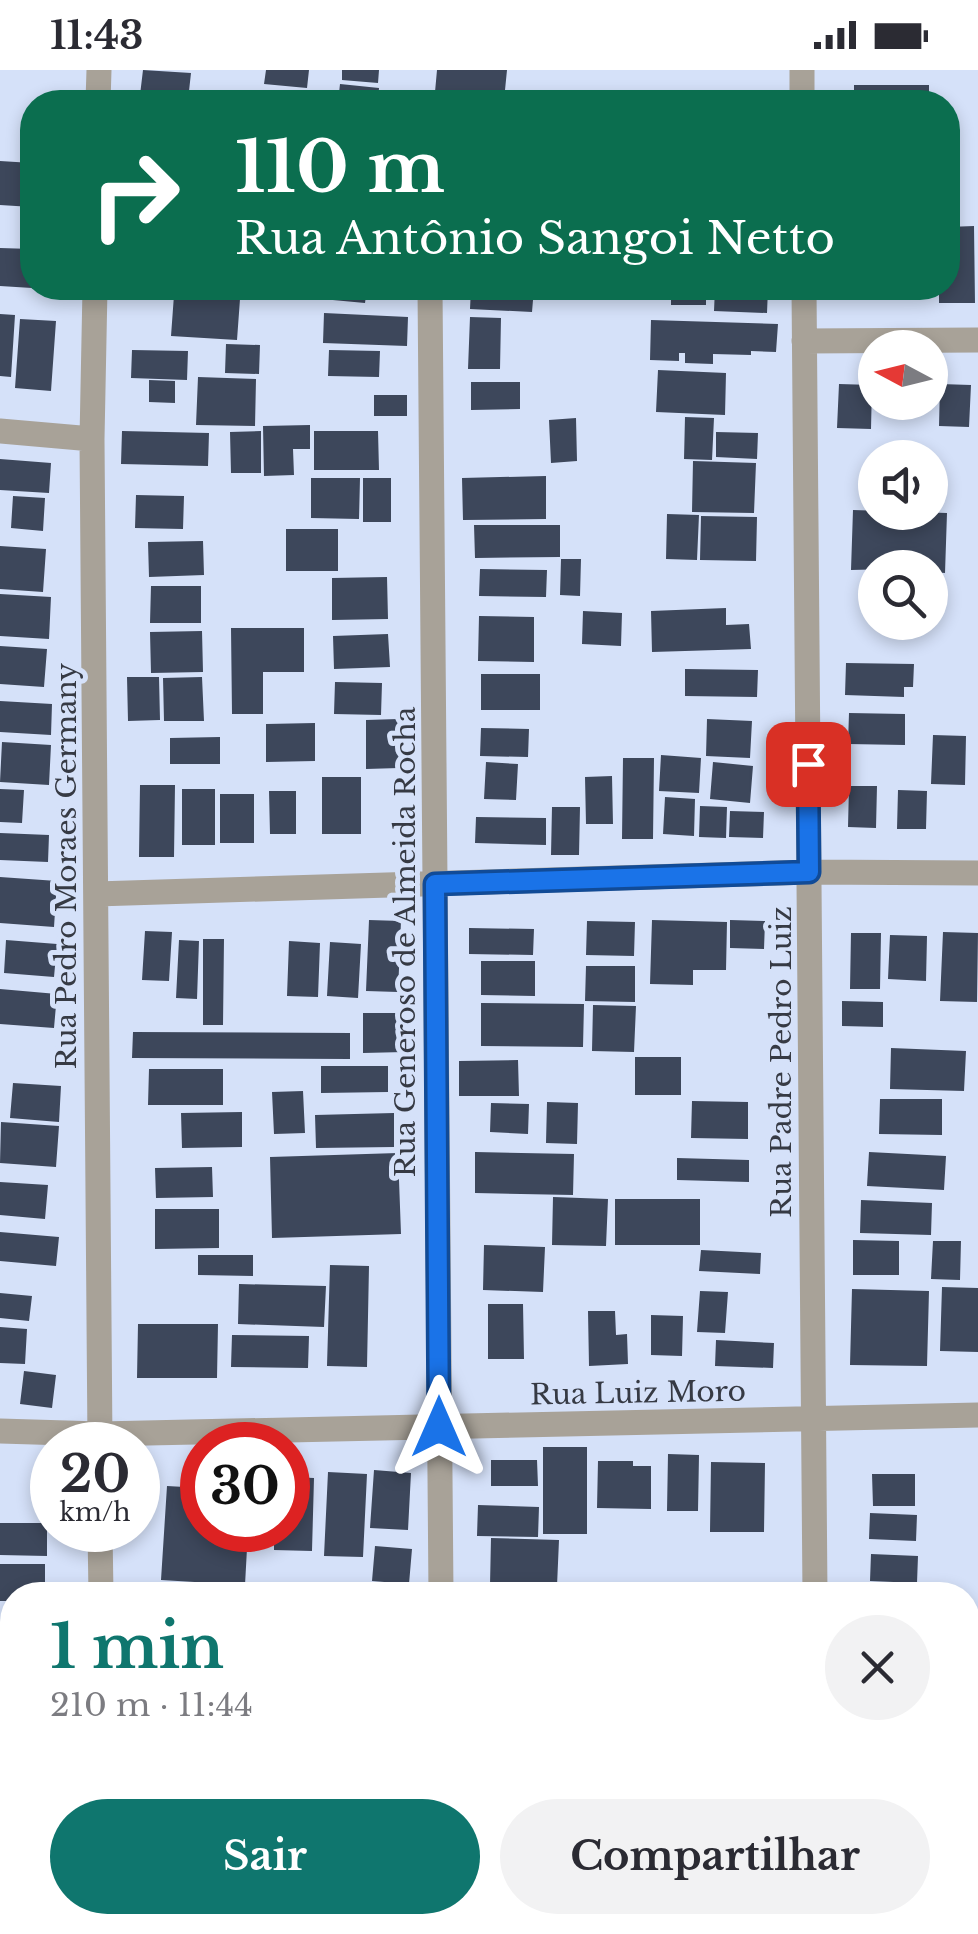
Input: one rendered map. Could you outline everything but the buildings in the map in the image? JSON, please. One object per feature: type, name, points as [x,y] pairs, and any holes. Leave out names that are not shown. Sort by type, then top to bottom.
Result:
[{"type":"street","name":"Rua Pedro Moraes Germany","points":[[95,300],[92,439],[100,1422]]},
{"type":"street","name":"Rua Generoso de Almeida Rocha","points":[[430,300],[441,1582]]},
{"type":"street","name":"Rua Padre Pedro Luiz","points":[[804,300],[816,1582]]},
{"type":"street","points":[[804,340],[978,340]]},
{"type":"street","points":[[0,432],[92,439]]},
{"type":"street","points":[[96,894],[809,872],[978,873]]},
{"type":"street","name":"Rua Luiz Moro","points":[[160,1438],[439,1427],[978,1416]]},
{"type":"street","name":"Rua Luiz Moro","points":[[0,1431],[30,1434]]},
{"type":"street","points":[[100,1552],[101,1582]]},
{"type":"route","points":[[439,1427],[435,884],[809,872],[808,764]]}]
